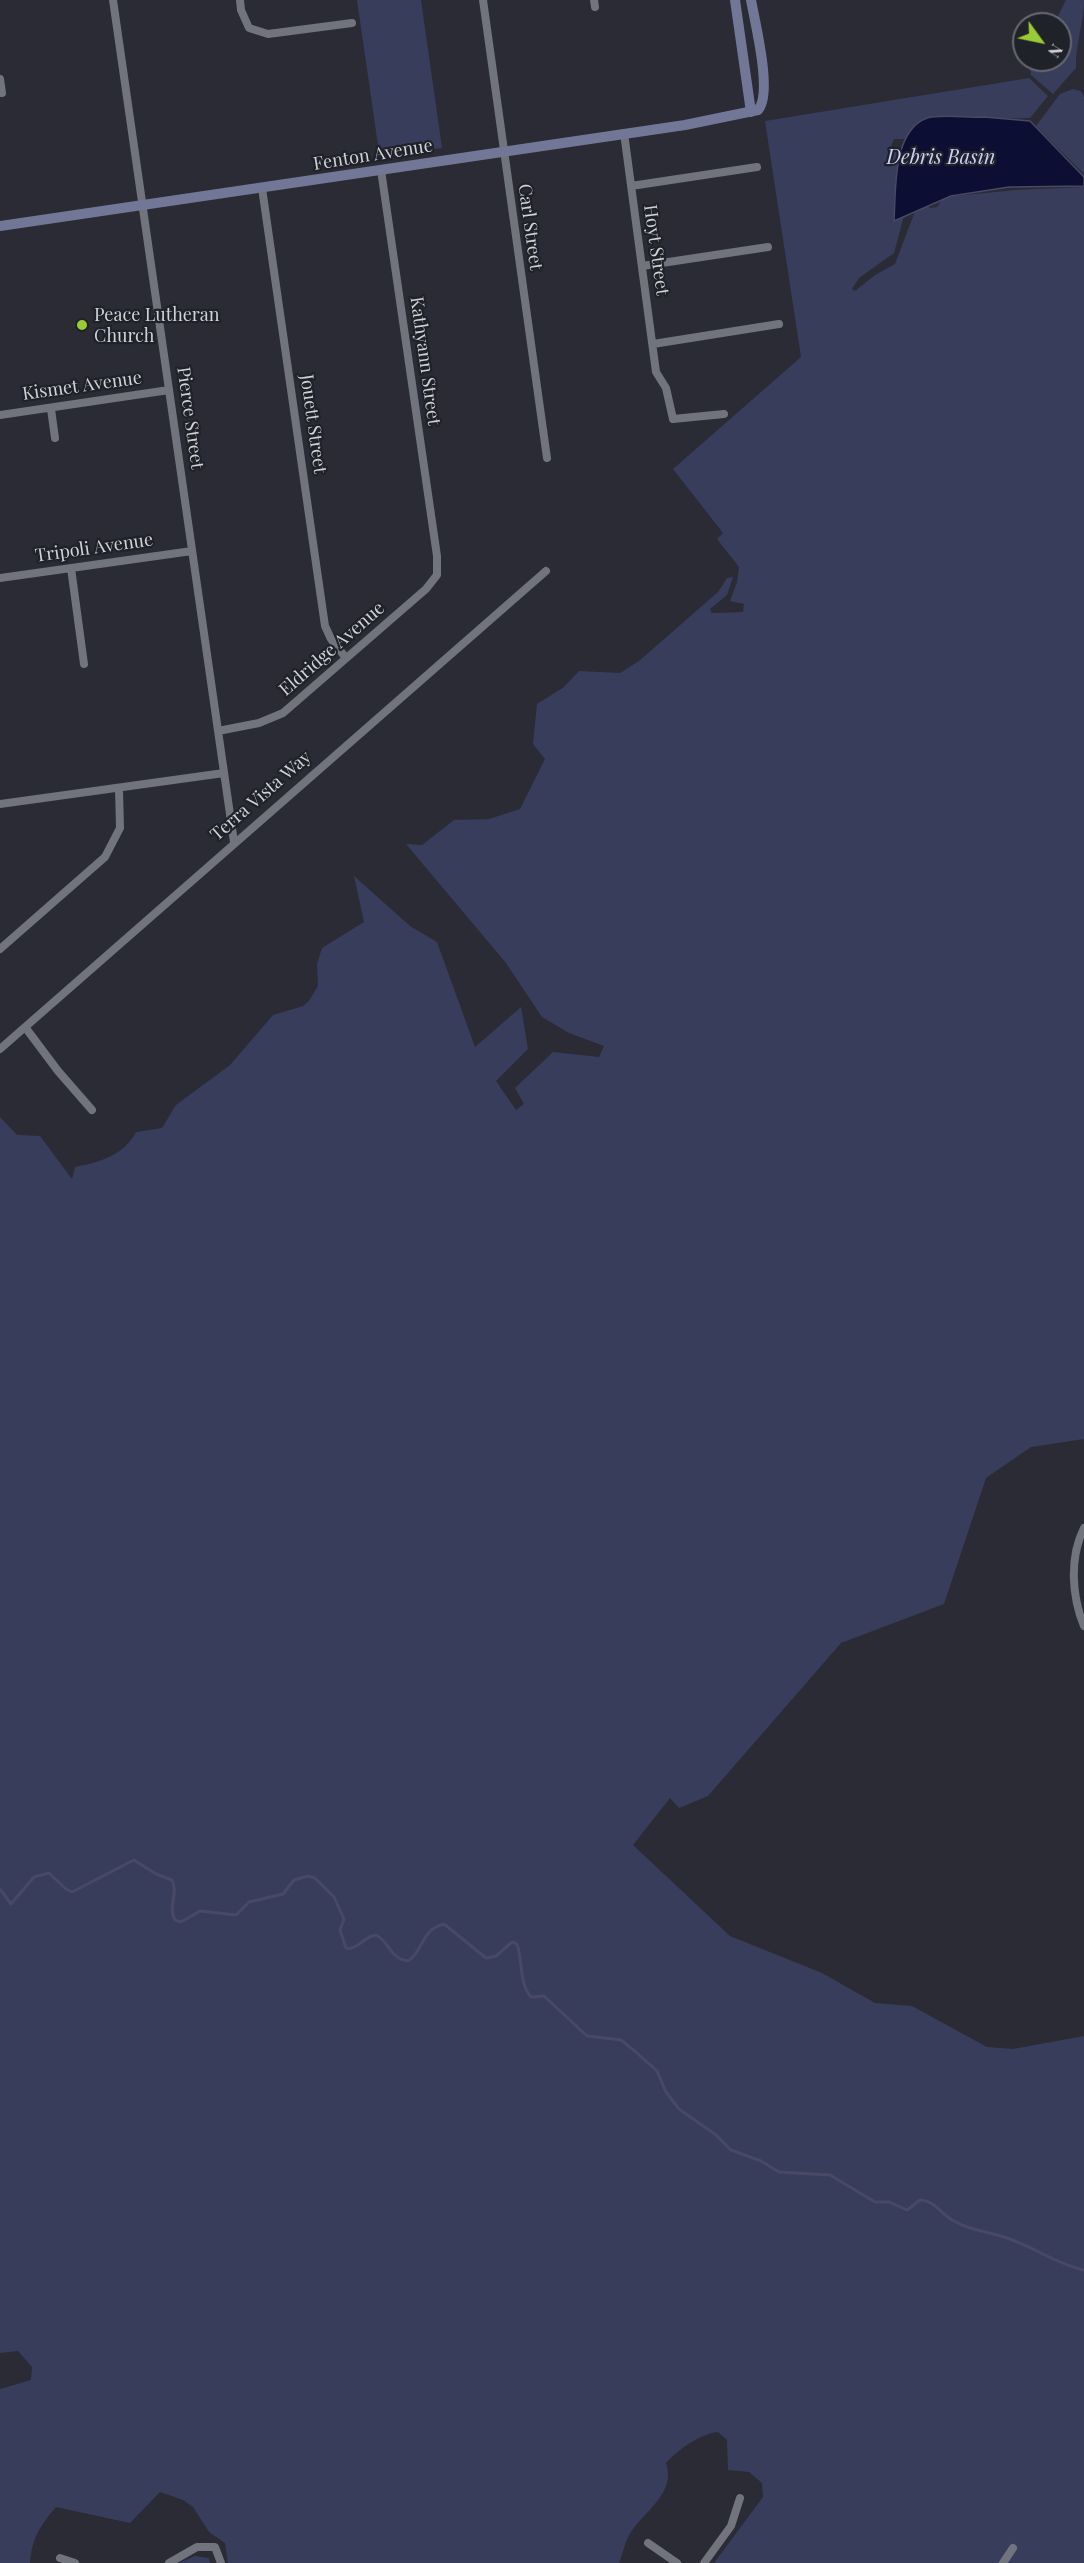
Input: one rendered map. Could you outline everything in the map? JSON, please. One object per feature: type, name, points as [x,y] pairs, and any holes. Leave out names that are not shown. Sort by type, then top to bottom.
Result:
[{"type":"street","name":"Pierce Street","points":[[112,0],[234,842]]},
{"type":"street","points":[[240,0],[241,10],[249,28],[268,34],[352,23]]},
{"type":"street","name":"Carl Street","points":[[483,0],[502,152],[547,458]]},
{"type":"street","points":[[735,0],[751,112],[761,107],[764,94],[751,0]]},
{"type":"street","points":[[0,79],[2,93]]},
{"type":"street","name":"Fenton Avenue","points":[[0,226],[624,134],[751,112]]},
{"type":"street","name":"Hoyt Street","points":[[624,134],[656,372],[666,388],[673,419],[724,414]]},
{"type":"street","points":[[631,186],[757,167]]},
{"type":"street","name":"Kathyann Street","points":[[381,170],[437,556]]},
{"type":"street","name":"Jouett Street","points":[[262,188],[325,626],[331,639],[346,658]]},
{"type":"street","points":[[642,266],[768,246]]},
{"type":"street","points":[[653,344],[779,324]]},
{"type":"street","name":"Kismet Avenue","points":[[0,415],[169,390]]},
{"type":"street","points":[[51,409],[55,438]]},
{"type":"street","name":"Tripoli Avenue","points":[[0,578],[192,551]]},
{"type":"street","name":"Eldridge Avenue","points":[[218,731],[259,723],[283,713],[426,589],[437,575],[437,556]]},
{"type":"street","points":[[71,568],[84,664]]},
{"type":"street","name":"Terra Vista Way","points":[[0,1049],[546,571]]},
{"type":"street","points":[[0,804],[224,773]]},
{"type":"street","points":[[0,949],[105,857],[120,828],[119,789]]},
{"type":"street","points":[[25,1027],[58,1071],[93,1110]]},
{"type":"street","points":[[1084,1528],[1080,1536],[1073,1578],[1077,1610],[1084,1626]]},
{"type":"street","points":[[704,2563],[731,2526],[740,2498]]},
{"type":"street","points":[[648,2543],[676,2563]]},
{"type":"street","points":[[169,2563],[197,2547],[215,2547],[221,2563]]},
{"type":"street","points":[[1003,2563],[1013,2548]]},
{"type":"street","points":[[60,2558],[75,2563]]},
{"type":"shaded area","points":[[357,0],[421,0],[442,148],[380,159]]},
{"type":"shaded area","points":[[1066,0],[1084,0],[1076,68],[1053,94],[1031,75],[1031,72],[1072,72],[1072,12],[1060,12]]},
{"type":"shaded area","points":[[1029,78],[1048,96],[1030,118],[938,120],[916,139],[894,139],[890,149],[918,164],[894,253],[859,278],[852,289],[855,291],[875,275],[895,264],[920,198],[930,208],[937,207],[944,197],[1016,190],[1084,187],[1084,1439],[1031,1447],[986,1478],[944,1604],[841,1643],[708,1796],[679,1808],[670,1798],[633,1845],[730,1936],[822,1973],[875,2003],[912,2006],[987,2047],[1013,2049],[1084,2036],[1084,2563],[714,2563],[763,2497],[762,2483],[749,2472],[728,2470],[727,2440],[718,2432],[690,2443],[666,2463],[668,2473],[664,2492],[631,2532],[619,2563],[228,2563],[225,2543],[209,2532],[193,2507],[183,2500],[160,2492],[130,2523],[56,2507],[38,2533],[30,2563],[0,2563],[0,2389],[31,2380],[32,2367],[18,2351],[0,2353],[0,1117],[17,1135],[40,1136],[72,1179],[75,1167],[94,1163],[118,1152],[136,1132],[162,1128],[176,1105],[230,1065],[273,1015],[303,1006],[309,1001],[318,986],[317,964],[322,948],[364,922],[354,876],[410,926],[437,942],[475,1047],[521,1007],[528,1049],[496,1081],[516,1110],[524,1104],[515,1088],[553,1052],[599,1057],[604,1046],[569,1033],[542,1017],[506,963],[406,844],[422,845],[454,820],[489,819],[520,809],[545,759],[533,744],[537,704],[564,687],[579,671],[620,673],[639,661],[718,592],[727,578],[733,577],[727,595],[710,609],[712,613],[743,612],[744,604],[730,601],[737,582],[739,567],[717,539],[723,533],[673,469],[801,357],[765,121]]},
{"type":"shaded area","points":[[1073,89],[1081,91],[1084,97],[1084,174],[1036,126],[1060,94]]},
{"type":"shaded area","points":[[195,2556],[209,2558],[210,2563],[179,2563]]},
{"type":"water","name":"Debris Basin","points":[[984,117],[1030,121],[1084,177],[1084,186],[1009,187],[951,196],[894,221],[898,163],[907,135],[927,118]]},
{"type":"waterway","points":[[0,1889],[11,1904],[34,1877],[49,1873],[72,1892],[134,1860],[156,1874],[172,1880],[174,1885],[173,1915],[175,1920],[181,1922],[200,1911],[236,1915],[249,1902],[283,1894],[294,1880],[308,1876],[315,1878],[334,1897],[344,1919],[340,1930],[346,1948],[354,1947],[376,1935],[397,1957],[408,1961],[417,1952],[430,1931],[444,1924],[486,1958],[496,1956],[512,1942],[517,1944],[523,1979],[531,1997],[544,1996],[587,2036],[621,2040],[657,2071],[666,2092],[679,2109],[716,2135],[731,2150],[761,2161],[779,2172],[830,2175],[875,2202],[889,2202],[907,2210],[920,2200],[930,2202],[961,2225],[1007,2238],[1064,2264],[1084,2270]]},
{"type":"place","name":"Peace Lutheran Church","points":[[82,325]]}]
